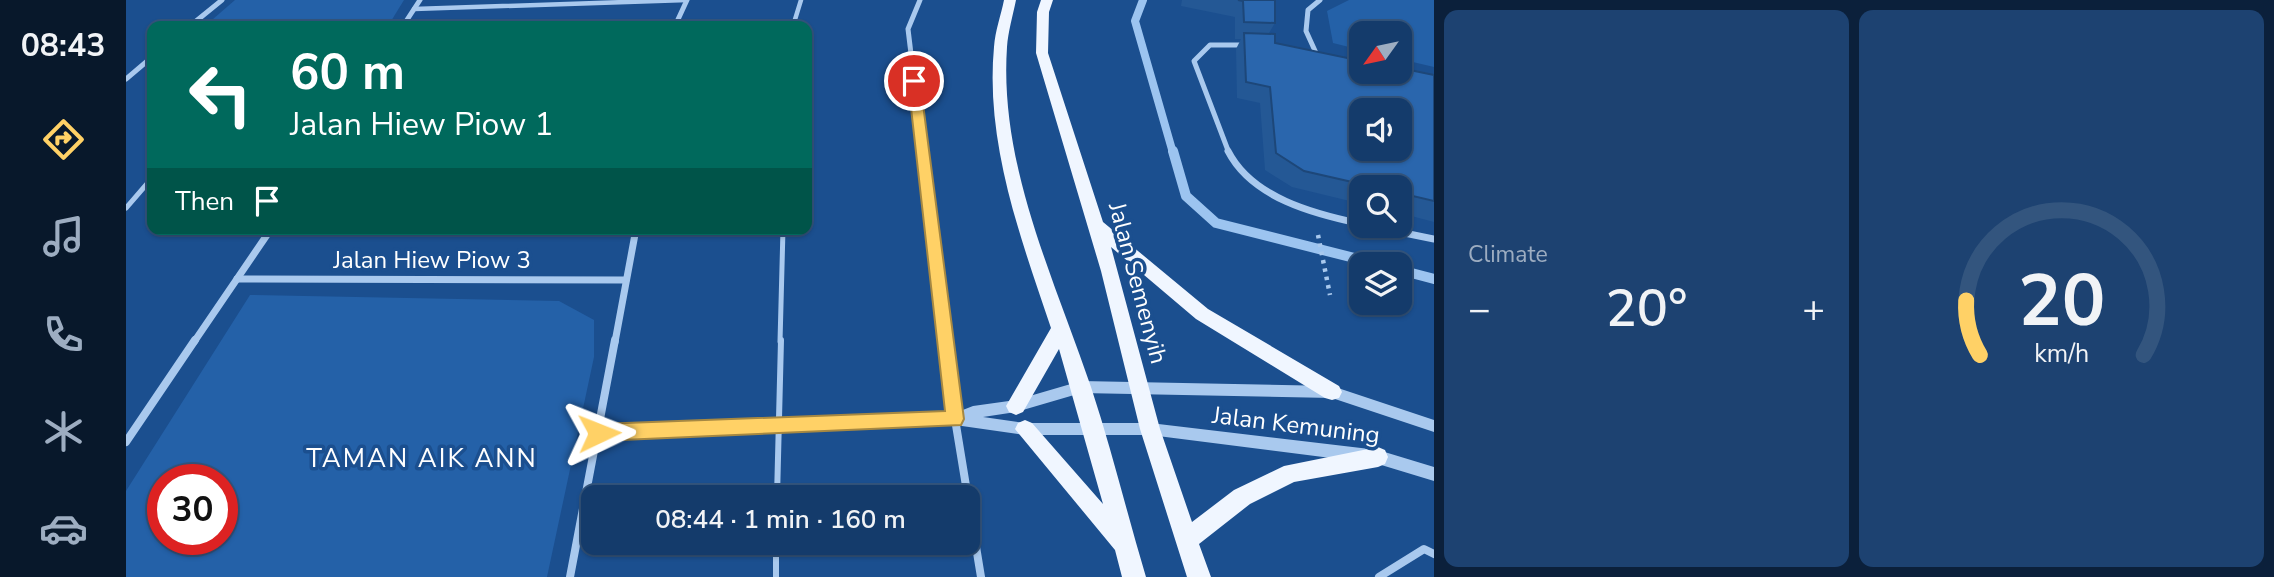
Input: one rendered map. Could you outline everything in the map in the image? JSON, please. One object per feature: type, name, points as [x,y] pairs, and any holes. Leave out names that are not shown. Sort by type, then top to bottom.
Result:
[{"type":"main road","points":[[1010,0],[1000,54],[1000,108],[1018,196],[1081,387],[1134,577]]},
{"type":"main road","name":"Jalan Semenyih","points":[[1047,0],[1043,12],[1042,53],[1096,225],[1150,429],[1199,577]]},
{"type":"main road","points":[[1096,225],[1202,314],[1332,392]]},
{"type":"main road","points":[[1016,405],[1060,330]]},
{"type":"main road","points":[[1025,429],[1125,547]]},
{"type":"main road","points":[[1187,539],[1242,497],[1291,473],[1378,457]]},
{"type":"street","points":[[196,21],[222,0]]},
{"type":"street","points":[[406,21],[420,0]]},
{"type":"street","points":[[677,21],[687,0]]},
{"type":"street","points":[[920,0],[908,29],[955,419],[981,577]]},
{"type":"street","points":[[1316,53],[1306,31],[1308,10],[1320,0]]},
{"type":"street","points":[[1254,46],[1218,43],[1208,45],[1200,50],[1194,61],[1236,165],[1261,187],[1320,215],[1349,221]]},
{"type":"street","points":[[1303,52],[1327,56]]},
{"type":"street","points":[[126,79],[147,61]]},
{"type":"street","points":[[139,68],[147,68]]},
{"type":"street","points":[[126,442],[267,235]]},
{"type":"street","points":[[570,577],[635,235]]},
{"type":"street","points":[[1412,235],[1434,239]]},
{"type":"street","name":"Jalan Hiew Piow 3","points":[[237,279],[626,280]]},
{"type":"street","name":"Jalan Kemuning","points":[[955,419],[973,412],[1016,405],[1081,387],[1139,387],[1332,392],[1434,426]]},
{"type":"street","points":[[599,433],[955,419]]},
{"type":"street","name":"Jalan Kemuning","points":[[955,419],[1025,429],[1150,429],[1378,457],[1434,474]]},
{"type":"street","points":[[1379,577],[1424,549],[1434,554]]},
{"type":"lane","points":[[414,9],[687,0]]},
{"type":"lane","points":[[795,21],[801,0]]},
{"type":"lane","points":[[126,208],[147,184]]},
{"type":"lane","points":[[777,485],[783,235]]},
{"type":"lane","points":[[776,555],[776,577]]},
{"type":"path","points":[[1317,239],[1331,295]]},
{"type":"shaded area","points":[[235,0],[404,0],[391,21],[211,21]]},
{"type":"shaded area","points":[[1349,0],[1434,0],[1434,67],[1412,62],[1412,21],[1349,21],[1349,47],[1333,43],[1327,11]]},
{"type":"shaded area","points":[[250,295],[559,301],[594,320],[594,357],[547,577],[126,577],[126,491]]},
{"type":"building","points":[[1238,0],[1275,0],[1275,23],[1244,22],[1243,1]]},
{"type":"building","points":[[1244,33],[1275,34],[1275,43],[1349,58],[1349,84],[1412,84],[1412,70],[1434,75],[1434,201],[1412,196],[1412,175],[1349,175],[1349,181],[1304,171],[1276,153],[1270,87],[1246,82]]},
{"type":"waterway","points":[[1143,0],[1135,21],[1173,153]]},
{"type":"waterway","points":[[1173,151],[1186,196],[1216,223],[1349,257]]},
{"type":"waterway","points":[[1412,273],[1434,279]]},
{"type":"district","name":"TAMAN AIK ANN","points":[[422,458]]},
{"type":"route","points":[[599,433],[955,419],[914,81]]}]
